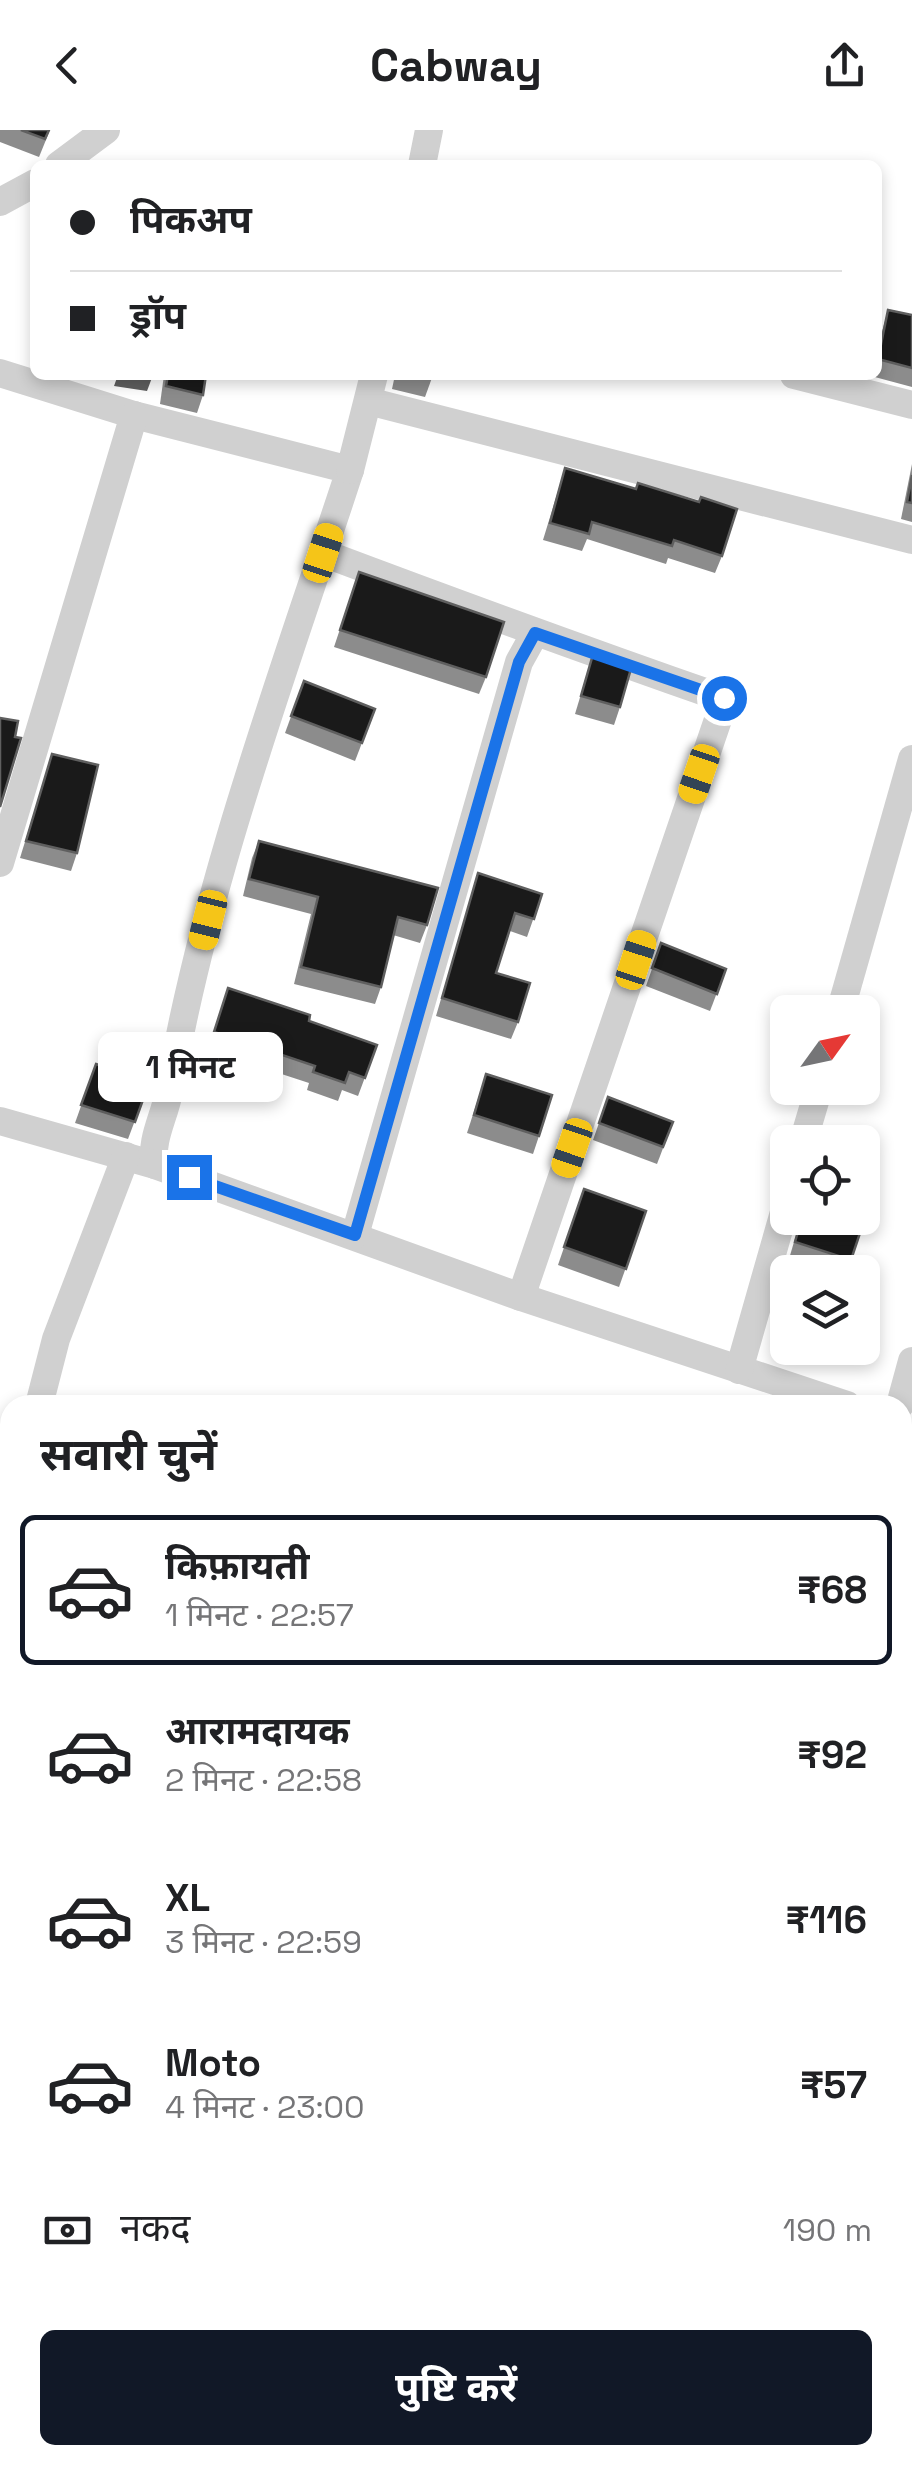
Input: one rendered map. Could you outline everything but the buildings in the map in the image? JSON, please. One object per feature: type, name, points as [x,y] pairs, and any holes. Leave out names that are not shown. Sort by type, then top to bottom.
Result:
[{"type":"street","points":[[66,160],[106,130]]},
{"type":"street","points":[[423,160],[429,130]]},
{"type":"street","points":[[0,373],[134,415],[350,470]]},
{"type":"street","points":[[813,380],[912,406]]},
{"type":"street","points":[[156,1165],[152,1148],[165,1114],[179,1036],[228,843],[350,470],[371,388],[912,540]]},
{"type":"street","points":[[0,864],[134,415]]},
{"type":"street","points":[[323,553],[497,615],[535,633],[724,698],[521,1297]]},
{"type":"street","points":[[355,1235],[519,662],[535,633]]},
{"type":"street","points":[[845,995],[912,758]]},
{"type":"street","points":[[0,1121],[156,1165],[521,1297],[816,1395]]},
{"type":"street","points":[[42,1395],[56,1339],[126,1156]]},
{"type":"street","points":[[739,1370],[777,1235]]},
{"type":"street","points":[[903,1395],[912,1361]]},
{"type":"route","points":[[189,1177],[355,1235],[519,662],[535,633],[724,698]]}]
